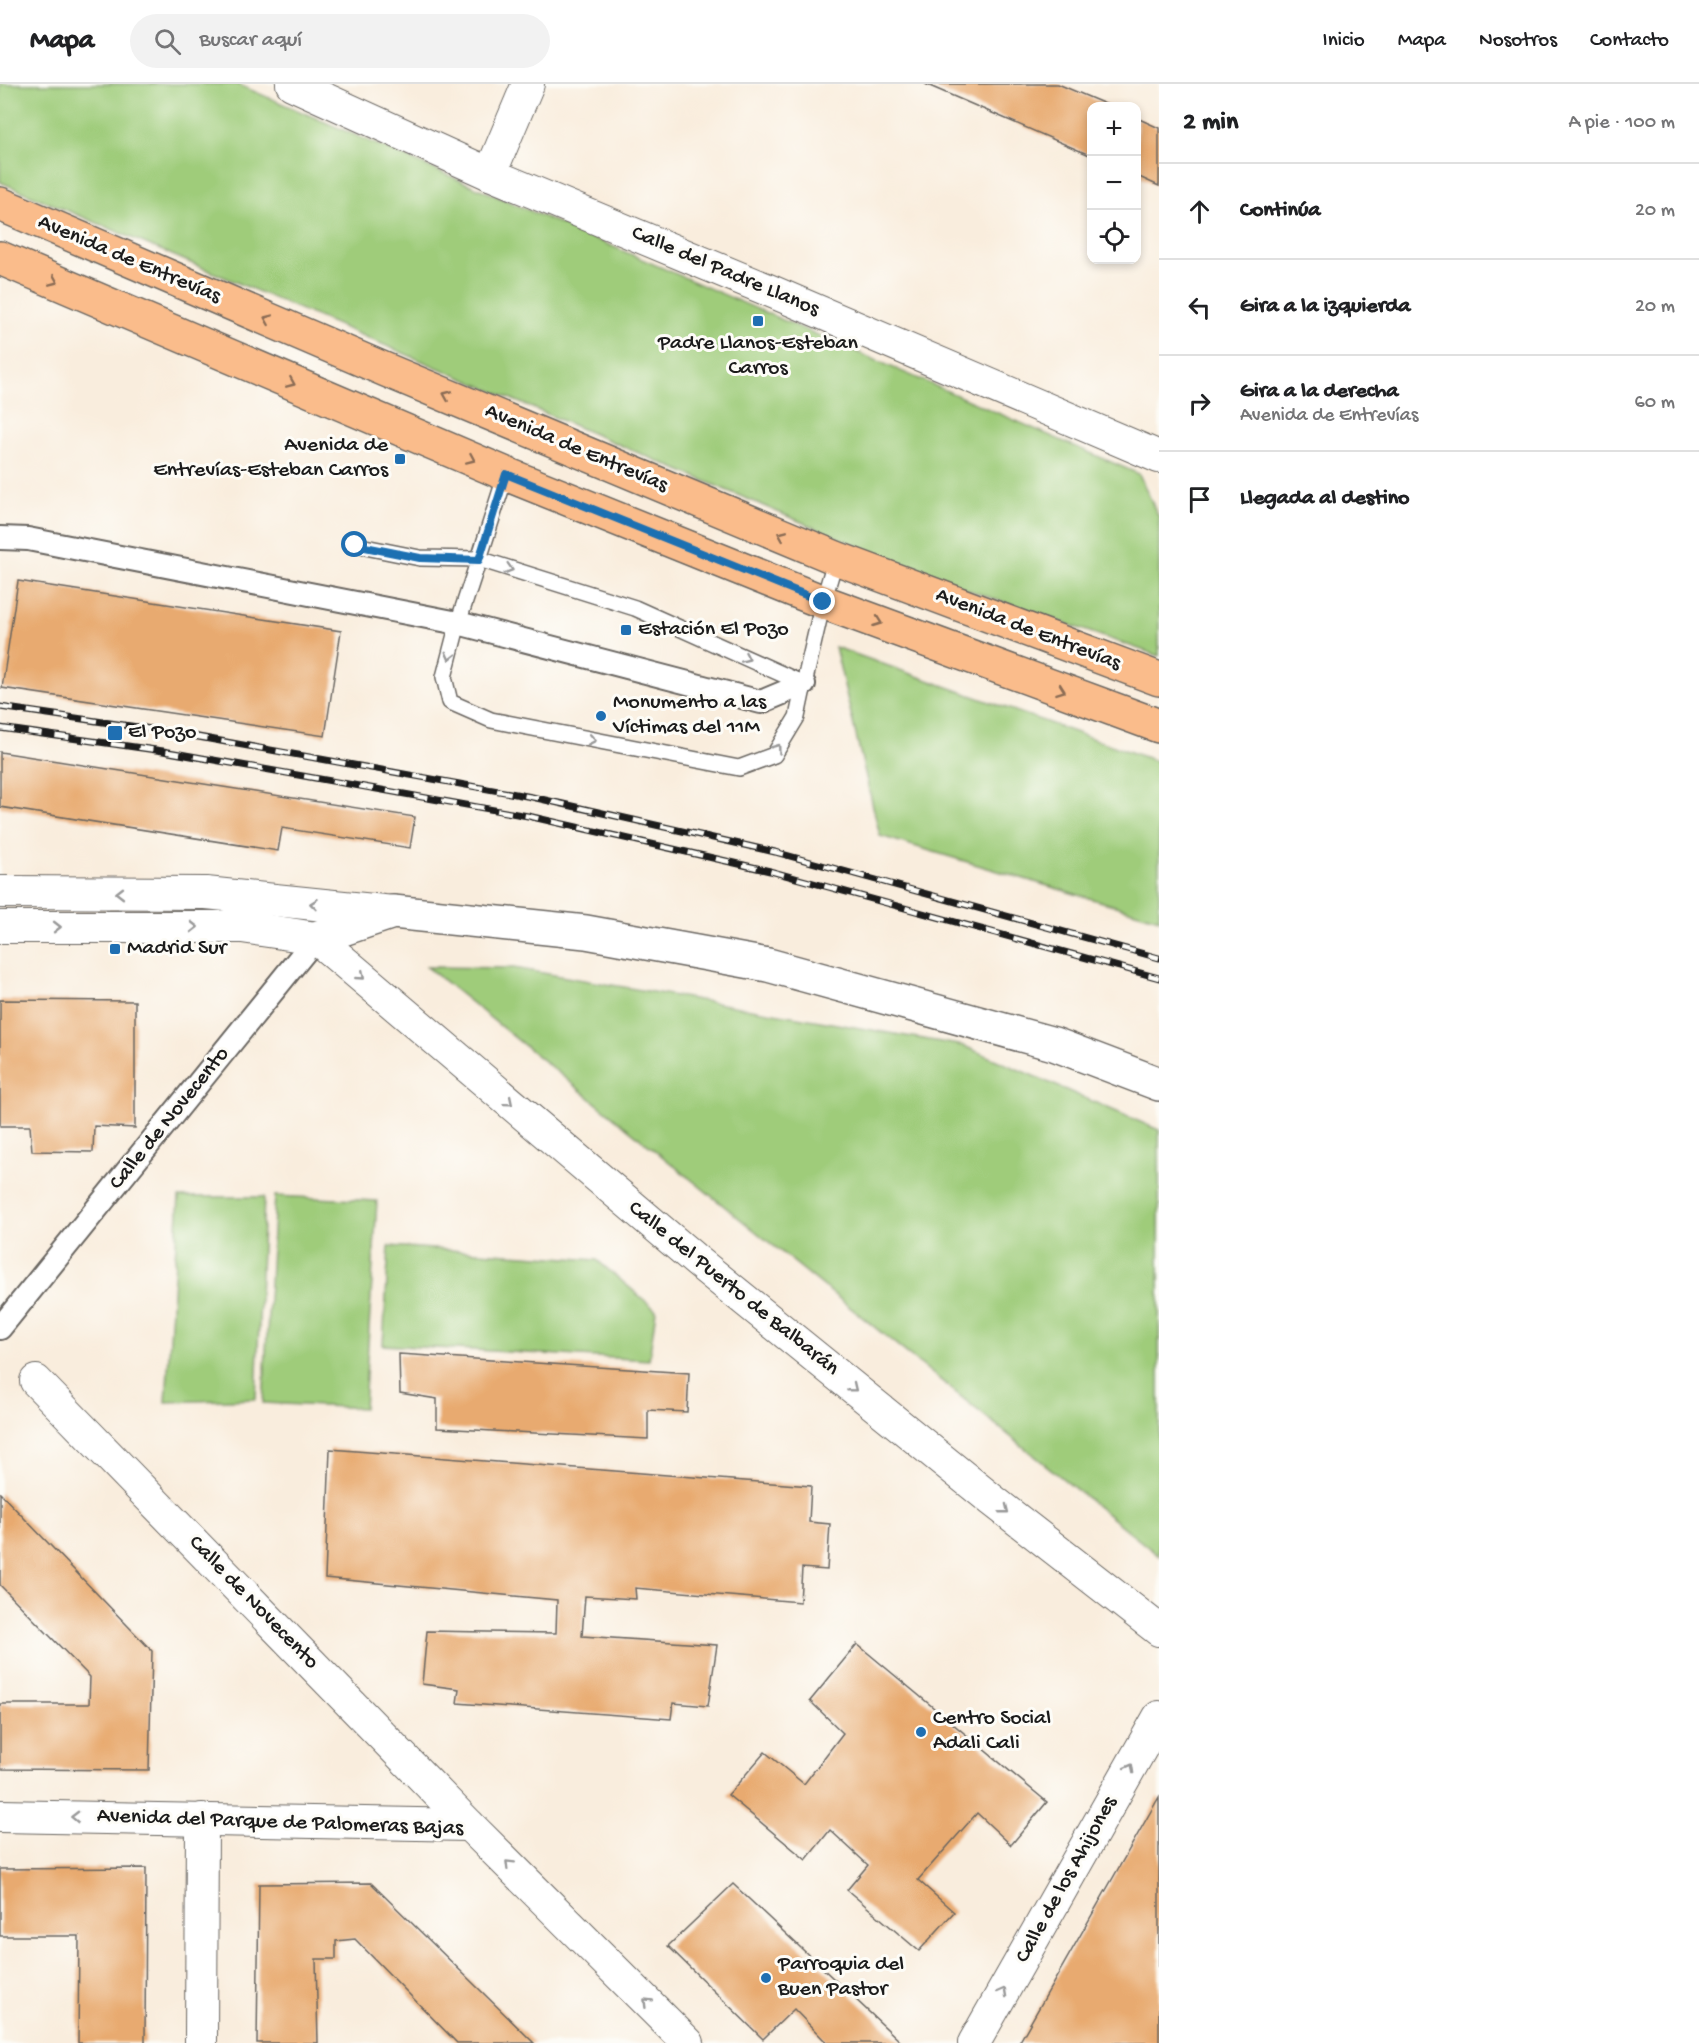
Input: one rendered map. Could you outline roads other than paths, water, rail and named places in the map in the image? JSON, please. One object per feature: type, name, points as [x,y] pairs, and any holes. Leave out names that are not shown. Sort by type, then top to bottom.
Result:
[{"type":"main road","name":"Avenida de Entrevías","points":[[0,204],[386,370],[836,558],[1159,679]]},
{"type":"main road","name":"Avenida de Entrevías","points":[[0,258],[506,474],[823,602],[1159,726]]},
{"type":"street","name":"Calle del Padre Llanos","points":[[292,84],[490,174],[1159,457]]},
{"type":"street","points":[[490,174],[528,84]]},
{"type":"street","points":[[0,538],[28,539],[458,623],[761,702],[804,684]]},
{"type":"street","points":[[0,892],[206,893],[586,932],[768,965],[1054,1044],[1159,1084]]},
{"type":"street","points":[[0,927],[242,927],[316,938],[393,912]]},
{"type":"street","name":"Calle de Novecento","points":[[0,1328],[316,938]]},
{"type":"street","name":"Calle del Puerto de Balbarán","points":[[316,938],[698,1262],[983,1493],[1159,1630]]},
{"type":"street","name":"Calle de Novecento","points":[[36,1381],[469,1825]]},
{"type":"street","name":"Calle de los Ahijones","points":[[974,2043],[1159,1717]]},
{"type":"street","name":"Avenida del Parque de Palomeras Bajas","points":[[0,1816],[469,1825],[688,2043]]},
{"type":"street","points":[[201,2043],[202,1819]]},
{"type":"lane","points":[[506,474],[458,623],[444,677],[450,702],[491,720],[739,768],[774,755],[796,717],[823,602],[836,558]]},
{"type":"lane","points":[[355,545],[420,558],[479,560],[635,608],[804,684]]},
{"type":"railway","points":[[0,707],[165,731],[532,797],[775,852],[1159,958]]},
{"type":"railway","points":[[0,728],[163,751],[528,816],[770,871],[1159,978]]},
{"type":"place","name":"Padre Llanos-Esteban Carros","points":[[758,321]]},
{"type":"place","name":"Avenida de Entrevías-Esteban Carros","points":[[400,459]]},
{"type":"place","name":"Estación El Pozo","points":[[626,630]]},
{"type":"place","name":"Monumento a las Víctimas del 11M","points":[[601,716]]},
{"type":"place","name":"El Pozo","points":[[115,733]]},
{"type":"place","name":"Madrid Sur","points":[[115,949]]},
{"type":"place","name":"Centro Social Adali Cali","points":[[921,1732]]},
{"type":"place","name":"Parroquia del Buen Pastor","points":[[766,1978]]}]
